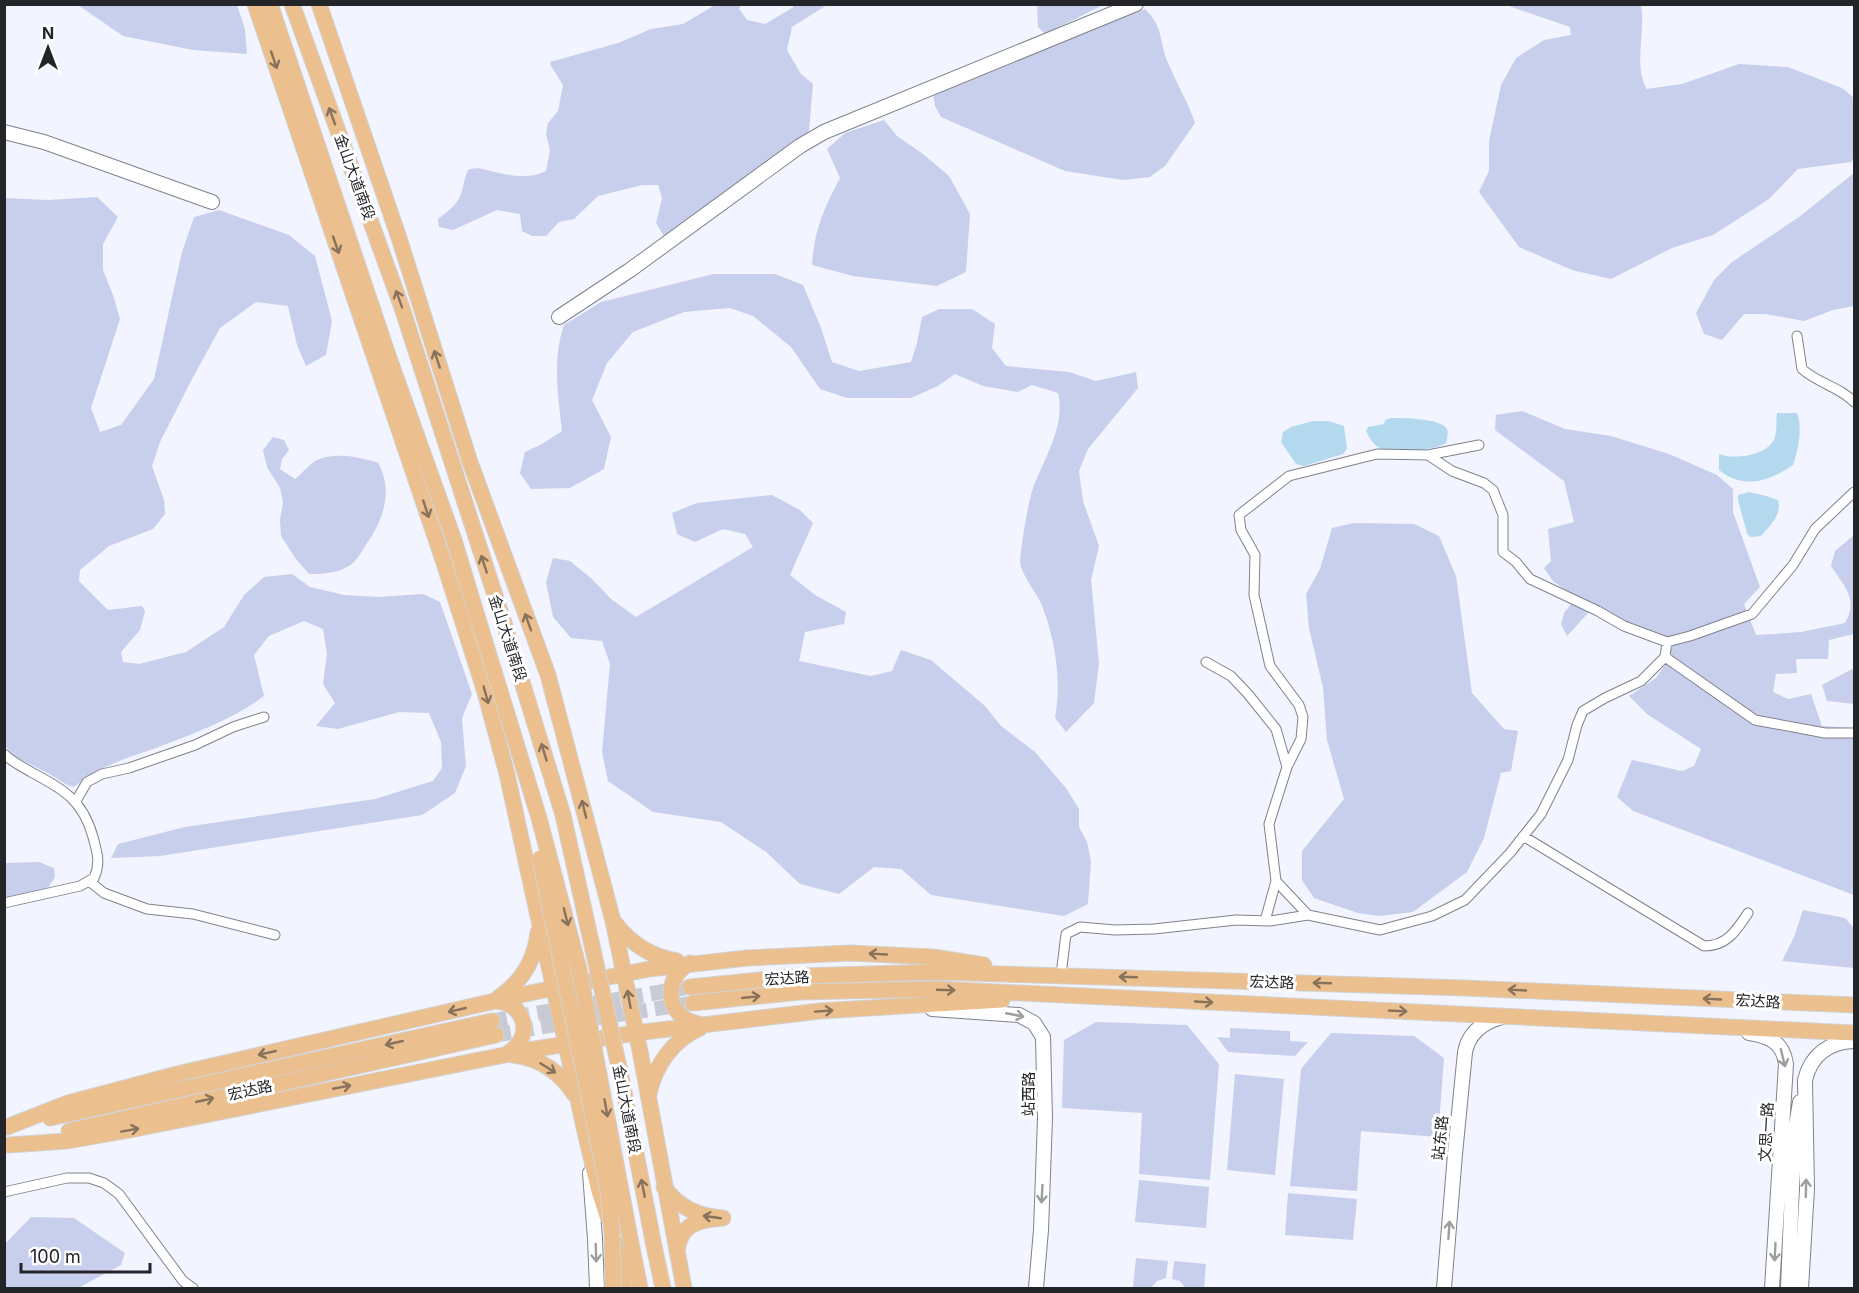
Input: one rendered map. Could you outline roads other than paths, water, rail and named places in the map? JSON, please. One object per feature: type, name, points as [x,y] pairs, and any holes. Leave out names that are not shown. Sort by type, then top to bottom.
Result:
[{"type":"main road","points":[[255,4],[484,689],[507,774],[585,1132],[599,1191],[616,1242],[624,1288]]},
{"type":"main road","name":"金山大道南段","points":[[270,4],[389,358],[454,540],[557,883],[579,969],[640,1288]]},
{"type":"main road","name":"金山大道南段","points":[[292,4],[417,350],[563,815],[621,1076],[663,1288]]},
{"type":"main road","points":[[319,4],[399,238],[470,462],[548,675],[613,921],[684,1288]]},
{"type":"main road","points":[[417,350],[470,462]]},
{"type":"main road","points":[[389,358],[412,469]]},
{"type":"main road","points":[[525,772],[608,1191],[613,1288]]},
{"type":"main road","points":[[493,1001],[516,984],[532,959],[537,941],[537,914]]},
{"type":"main road","points":[[613,921],[634,943],[651,953],[681,962],[696,963]]},
{"type":"main road","points":[[6,1127],[68,1103],[177,1074],[624,973],[696,963],[850,953],[933,957],[1040,974]]},
{"type":"main road","points":[[696,963],[680,970],[673,981],[672,999],[680,1015],[690,1022],[708,1024]]},
{"type":"main road","name":"宏达路","points":[[690,987],[799,976],[936,972],[1477,988],[1854,1005]]},
{"type":"main road","name":"宏达路","points":[[693,1003],[800,992],[936,989],[1854,1033]]},
{"type":"main road","points":[[7,1145],[68,1141],[503,1055],[635,1033],[820,1011],[986,1001],[1040,994]]},
{"type":"main road","points":[[493,1001],[505,1002],[515,1008],[524,1022],[522,1040],[515,1049],[503,1055]]},
{"type":"main road","points":[[648,1100],[656,1072],[666,1056],[687,1035],[708,1024]]},
{"type":"main road","name":"宏达路","points":[[6,1127],[494,1028],[7,1145]]},
{"type":"main road","points":[[503,1055],[528,1058],[552,1070],[565,1082],[579,1105]]},
{"type":"main road","points":[[664,1186],[676,1200],[691,1211],[708,1217],[723,1218],[701,1220],[692,1225],[681,1238],[677,1255]]},
{"type":"street","points":[[559,317],[630,270],[800,146],[824,132],[1136,4]]},
{"type":"street","points":[[4,132],[44,142],[212,202]]},
{"type":"street","points":[[1797,336],[1802,369],[1813,379],[1847,395],[1854,402]]},
{"type":"street","points":[[1265,921],[1276,881],[1269,824],[1287,767],[1302,739],[1303,717],[1299,705],[1270,666],[1254,595],[1255,555],[1241,530],[1239,515],[1289,476],[1377,454],[1428,455],[1479,445]]},
{"type":"street","points":[[1428,455],[1452,471],[1484,483],[1493,490],[1503,515],[1503,552],[1516,562],[1530,579],[1624,626],[1667,642],[1752,614],[1793,566],[1815,529],[1854,492]]},
{"type":"street","points":[[1061,975],[1066,934],[1080,927],[1115,930],[1154,929],[1236,920],[1265,921],[1308,915],[1380,930],[1432,916],[1465,900],[1541,814],[1568,760],[1577,724],[1583,711],[1641,681],[1665,657],[1667,642]]},
{"type":"street","points":[[1665,657],[1755,720],[1825,733],[1854,733]]},
{"type":"street","points":[[1206,663],[1231,676],[1276,729],[1287,767]]},
{"type":"street","points":[[76,801],[87,782],[102,774],[129,768],[195,745],[233,727],[264,717]]},
{"type":"street","points":[[4,754],[11,761],[63,788],[76,801],[91,828],[99,858],[94,878],[80,886],[4,903]]},
{"type":"street","points":[[1523,836],[1704,946],[1715,946],[1734,934],[1748,913]]},
{"type":"street","points":[[89,881],[104,893],[147,909],[193,914],[275,935]]},
{"type":"street","points":[[1276,881],[1308,915]]},
{"type":"street","name":"站西路","points":[[915,1006],[940,1010],[1019,1015],[1030,1020],[1041,1032],[1044,1042],[1045,1118],[1041,1230],[1036,1288]]},
{"type":"street","name":"站东路","points":[[1444,1288],[1467,1043],[1475,1031],[1487,1022],[1509,1016]]},
{"type":"street","name":"文思一路","points":[[1718,1026],[1769,1037],[1778,1045],[1785,1059],[1772,1288]]},
{"type":"street","points":[[1788,1284],[1794,1138],[1798,1108],[1807,1073],[1817,1056],[1836,1044],[1854,1041]]},
{"type":"street","points":[[1800,1288],[1807,1189],[1804,1087]]},
{"type":"street","points":[[585,1132],[596,1239],[597,1288]]},
{"type":"street","points":[[4,1192],[68,1178],[90,1178],[104,1183],[119,1194],[181,1285],[193,1288]]},
{"type":"tunnel","points":[[492,1021],[690,987]]},
{"type":"tunnel","points":[[496,1035],[693,1003]]}]
